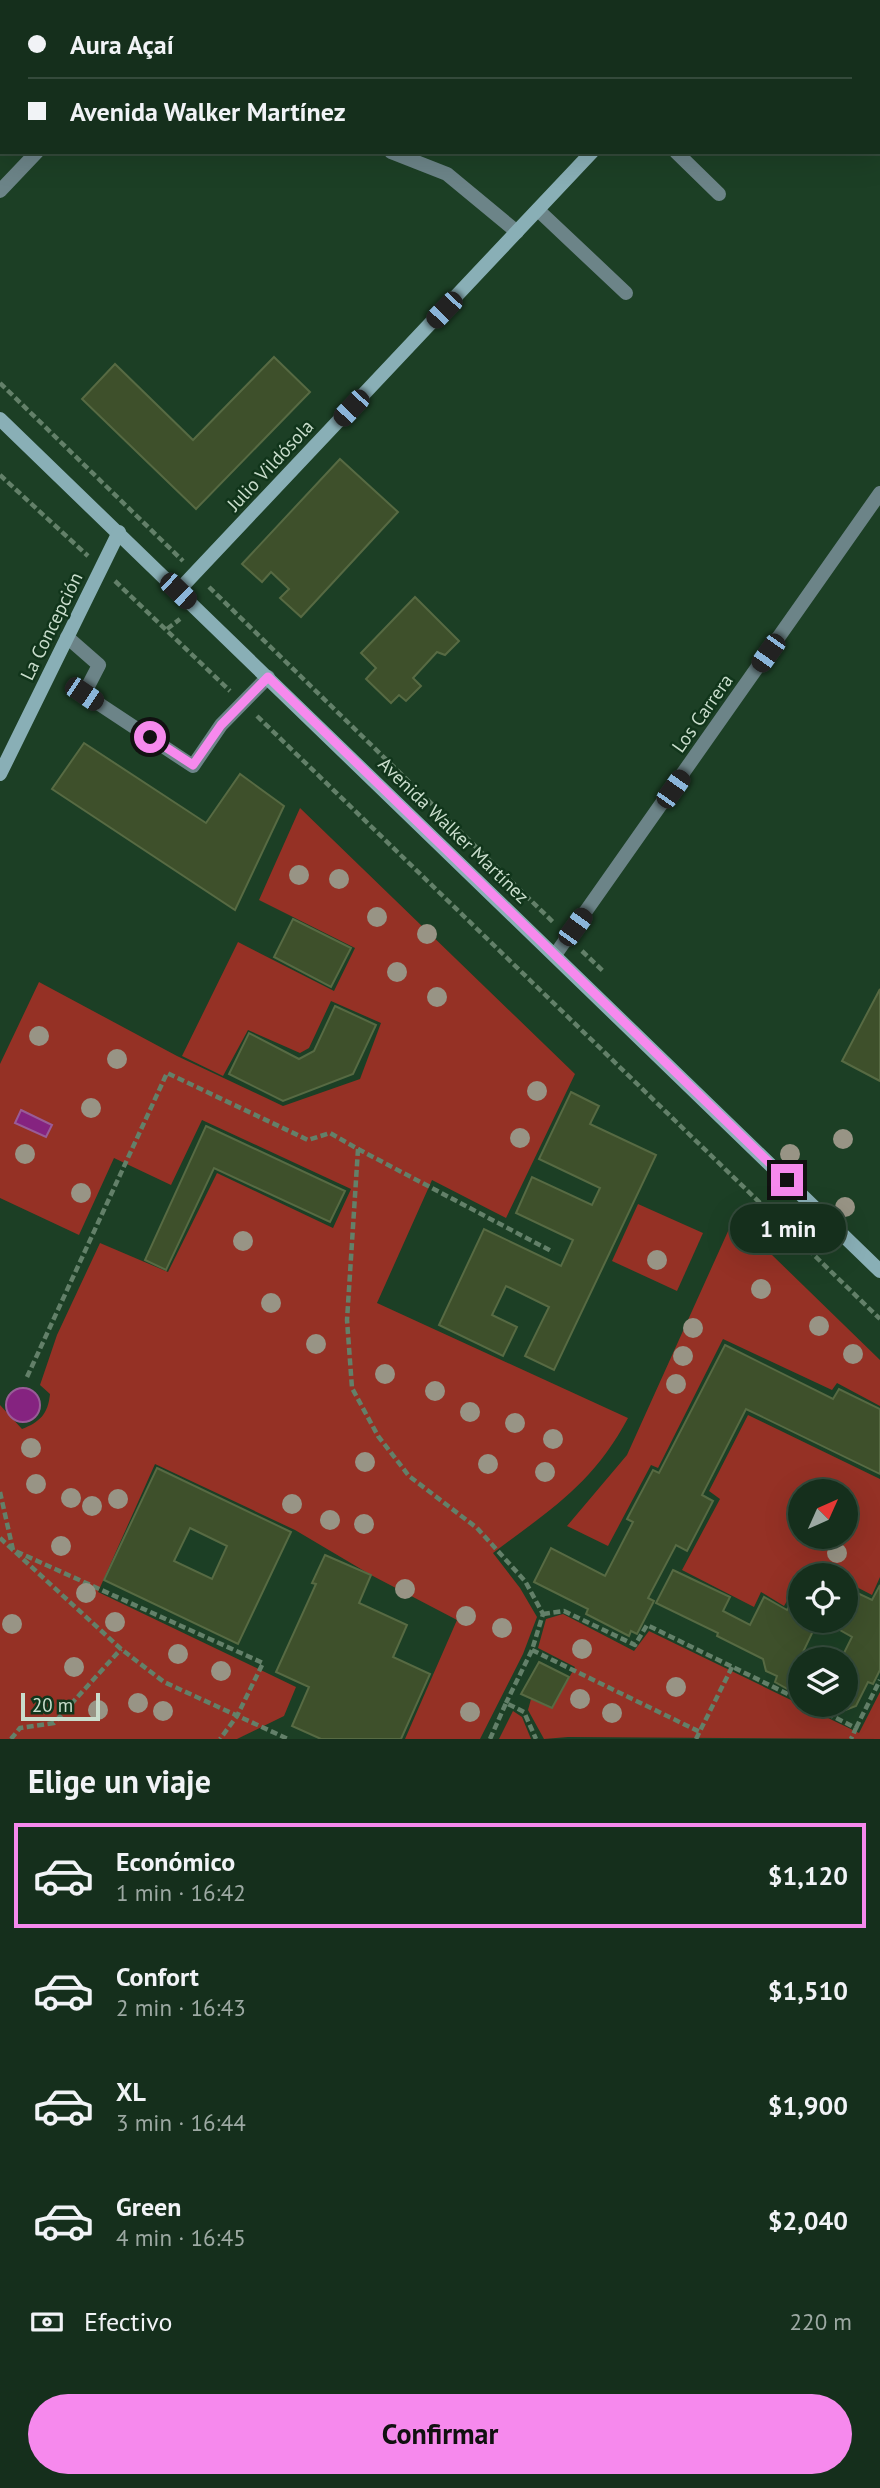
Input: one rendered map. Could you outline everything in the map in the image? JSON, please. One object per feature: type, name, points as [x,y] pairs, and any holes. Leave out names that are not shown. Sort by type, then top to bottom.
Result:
[{"type":"main road","name":"Julio Vildósola","points":[[178,591],[590,154]]},
{"type":"main road","name":"Avenida Walker Martínez","points":[[0,419],[880,1271]]},
{"type":"main road","name":"La Concepción","points":[[0,774],[119,532]]},
{"type":"street","points":[[0,191],[35,154]]},
{"type":"street","points":[[396,154],[447,174],[517,232]]},
{"type":"street","points":[[678,154],[719,194]]},
{"type":"street","points":[[538,210],[626,293]]},
{"type":"street","name":"Los Carrera","points":[[555,955],[880,493]]},
{"type":"street","points":[[67,637],[99,665],[84,694],[193,765],[221,725],[268,677]]},
{"type":"path","points":[[0,383],[607,975]]},
{"type":"path","points":[[0,475],[167,629],[880,1319]]},
{"type":"path","points":[[27,1377],[167,1073],[308,1140],[330,1133],[553,1252]]},
{"type":"path","points":[[358,1149],[347,1320],[352,1388],[378,1436],[409,1476],[477,1528],[525,1581],[543,1614],[532,1650],[490,1739]]},
{"type":"path","points":[[0,1492],[13,1550]]},
{"type":"path","points":[[0,1538],[121,1649],[164,1682],[288,1739]]},
{"type":"path","points":[[13,1550],[263,1663],[237,1716],[220,1739]]},
{"type":"path","points":[[543,1614],[564,1611],[635,1645],[648,1625],[788,1694]]},
{"type":"path","points":[[11,1739],[20,1728],[54,1723],[121,1649]]},
{"type":"path","points":[[532,1650],[700,1732]]},
{"type":"path","points":[[696,1739],[732,1667]]},
{"type":"path","points":[[850,1739],[880,1680]]},
{"type":"path","points":[[506,1703],[524,1712],[536,1739]]},
{"type":"path","points":[[834,1717],[856,1728]]},
{"type":"shaded area","points":[[300,808],[575,1074],[506,1218],[432,1180],[377,1303],[628,1418],[585,1479],[552,1509],[493,1553],[520,1588],[537,1617],[523,1654],[480,1739],[405,1739],[457,1620],[371,1575],[295,1530],[155,1464],[98,1592],[296,1687],[284,1716],[237,1739],[0,1739],[0,1405],[22,1429],[34,1423],[45,1412],[50,1394],[40,1385],[57,1335],[100,1243],[168,1272],[217,1173],[333,1228],[351,1189],[202,1120],[171,1185],[114,1158],[79,1235],[0,1198],[0,1064],[39,982],[177,1056],[283,1106],[360,1079],[381,1023],[331,1001],[309,1048],[300,1053],[248,1030],[223,1076],[182,1056],[238,942],[334,991],[355,948],[259,900]]},
{"type":"shaded area","points":[[21,1110],[52,1125],[46,1137],[15,1123]]},
{"type":"shaded area","points":[[638,1204],[703,1233],[677,1291],[612,1261]]},
{"type":"shaded area","points":[[734,1218],[880,1360],[880,1406],[837,1383],[832,1390],[723,1339],[658,1468],[651,1465],[608,1546],[567,1526],[627,1455]]},
{"type":"shaded area","points":[[23,1388],[35,1393],[40,1405],[35,1417],[23,1422],[11,1417],[6,1405],[11,1393]]},
{"type":"shaded area","points":[[748,1415],[880,1479],[880,1577],[872,1595],[858,1588],[858,1563],[788,1563],[788,1599],[784,1606],[761,1592],[754,1607],[682,1570],[720,1499],[709,1491]]},
{"type":"shaded area","points":[[563,1614],[634,1651],[649,1631],[788,1699],[788,1717],[826,1717],[859,1733],[880,1692],[880,1739],[544,1739],[528,1710],[531,1699],[552,1708],[575,1667],[538,1648],[546,1619]]},
{"type":"shaded area","points":[[513,1711],[522,1717],[531,1739],[499,1739]]},
{"type":"building","points":[[274,357],[310,392],[196,509],[82,399],[115,364],[193,440]]},
{"type":"building","points":[[340,459],[398,512],[301,617],[280,598],[289,589],[271,572],[262,582],[242,564]]},
{"type":"building","points":[[415,597],[459,641],[445,655],[437,652],[413,678],[421,686],[406,701],[399,695],[391,703],[366,679],[376,668],[361,653]]},
{"type":"building","points":[[84,743],[206,823],[240,774],[284,806],[235,910],[52,789]]},
{"type":"building","points":[[293,919],[351,948],[331,987],[274,957]]},
{"type":"building","points":[[880,989],[880,1081],[842,1061]]},
{"type":"building","points":[[335,1006],[376,1025],[353,1074],[283,1101],[229,1074],[249,1033],[299,1059],[314,1051]]},
{"type":"building","points":[[571,1092],[599,1106],[590,1124],[656,1155],[554,1370],[525,1356],[549,1307],[506,1286],[492,1315],[517,1327],[503,1356],[439,1325],[484,1229],[561,1266],[573,1240],[516,1213],[532,1177],[592,1205],[600,1188],[539,1159]]},
{"type":"building","points":[[206,1126],[345,1191],[330,1222],[214,1168],[166,1270],[145,1260]]},
{"type":"building","points":[[725,1345],[833,1399],[839,1389],[880,1409],[880,1474],[746,1409],[702,1495],[713,1501],[687,1551],[676,1545],[648,1598],[654,1601],[637,1634],[631,1631],[629,1636],[586,1614],[588,1609],[534,1582],[551,1548],[605,1576],[633,1522],[627,1519],[653,1470],[659,1473]]},
{"type":"building","points":[[157,1468],[291,1532],[238,1644],[104,1580]],"holes":[[[190,1528],[227,1546],[212,1579],[174,1561]]]},
{"type":"building","points":[[325,1555],[371,1575],[359,1603],[407,1625],[393,1657],[430,1674],[401,1739],[321,1739],[292,1726],[309,1687],[276,1672],[316,1584],[312,1583]]},
{"type":"building","points":[[673,1570],[730,1597],[723,1611],[750,1625],[764,1597],[787,1610],[788,1608],[788,1633],[812,1633],[805,1647],[788,1647],[788,1689],[775,1682],[777,1676],[766,1671],[763,1659],[717,1636],[718,1633],[656,1603]]},
{"type":"building","points":[[880,1585],[880,1670],[873,1684],[868,1682],[858,1702],[858,1647],[847,1647],[852,1637],[845,1633],[858,1633],[858,1593],[872,1600]]},
{"type":"building","points":[[539,1662],[569,1677],[552,1708],[521,1694]]},
{"type":"route","points":[[150,737],[193,765],[221,725],[268,677],[787,1180]]}]
